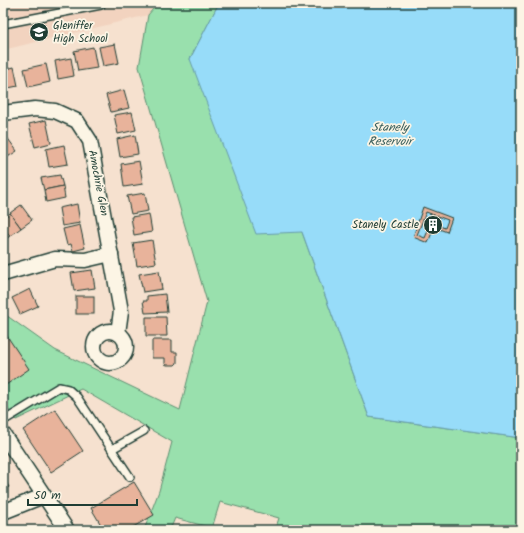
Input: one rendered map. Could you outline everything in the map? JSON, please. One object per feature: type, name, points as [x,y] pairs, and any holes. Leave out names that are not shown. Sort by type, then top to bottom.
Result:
[{"type":"street","name":"Amochrie Glen","points":[[3,113],[34,109],[55,111],[76,121],[90,140],[121,311],[118,333]]},
{"type":"street","points":[[3,274],[56,259],[85,260],[111,254]]},
{"type":"street","points":[[3,434],[67,530]]},
{"type":"street","points":[[3,512],[43,496]]},
{"type":"lane","points":[[3,24],[101,5]]},
{"type":"lane","points":[[3,420],[59,388],[68,389],[77,397],[130,477]]},
{"type":"lane","points":[[112,449],[144,431]]},
{"type":"shaded area","name":"Gleniffer High School","points":[[3,3],[158,3],[148,15],[3,50]]},
{"type":"green space","points":[[158,3],[219,3],[190,59],[302,232],[369,417],[521,438],[521,530],[275,530],[279,518],[220,502],[212,528],[175,518],[170,530],[144,530],[159,491],[172,442],[81,389],[16,420],[3,402],[3,313],[55,350],[180,410],[207,302],[139,67],[148,15]]},
{"type":"water","name":"Stanely Reservoir","points":[[219,3],[521,3],[521,438],[369,417],[302,232],[256,234],[190,59]]},
{"type":"building","points":[[115,44],[119,63],[103,66],[99,47]]},
{"type":"building","points":[[93,47],[97,68],[78,71],[74,51]]},
{"type":"building","points":[[71,58],[74,76],[58,79],[55,61]]},
{"type":"building","points":[[46,64],[50,82],[28,87],[24,69]]},
{"type":"building","points":[[14,67],[18,86],[3,89],[3,70]]},
{"type":"building","points":[[124,90],[129,108],[111,112],[106,95]]},
{"type":"building","points":[[132,112],[136,130],[118,134],[114,115]]},
{"type":"building","points":[[46,120],[51,143],[35,147],[29,124]]},
{"type":"building","points":[[135,135],[138,154],[120,157],[117,139]]},
{"type":"building","points":[[6,136],[17,151],[3,160],[3,138]]},
{"type":"building","points":[[64,145],[68,164],[49,167],[46,149]]},
{"type":"building","points":[[139,161],[143,184],[124,187],[121,164]]},
{"type":"building","points":[[60,175],[63,186],[44,190],[41,178]]},
{"type":"building","points":[[63,186],[65,198],[46,202],[44,190]]},
{"type":"building","points":[[145,193],[148,211],[131,214],[127,196]]},
{"type":"building","points":[[77,204],[80,223],[62,226],[59,208]]},
{"type":"building","points":[[21,205],[32,220],[21,228],[10,213]]},
{"type":"building","name":"Stanely Castle","points":[[423,207],[452,218],[447,232],[434,227],[428,243],[413,237]],"holes":[[[426,212],[448,220],[445,228],[431,223],[425,238],[417,235]]]},
{"type":"building","points":[[10,213],[21,228],[10,236],[3,227],[3,219]]},
{"type":"building","points":[[149,214],[152,232],[134,235],[131,217]]},
{"type":"building","points":[[80,225],[85,248],[73,251],[71,244],[67,245],[63,229]]},
{"type":"building","points":[[3,227],[10,236],[3,241]]},
{"type":"building","points":[[152,240],[156,263],[137,266],[133,243]]},
{"type":"building","points":[[92,270],[95,288],[74,291],[71,273]]},
{"type":"building","points":[[159,271],[162,289],[143,292],[139,274]]},
{"type":"building","points":[[30,289],[38,306],[20,314],[12,298]]},
{"type":"building","points":[[165,294],[167,312],[145,313],[143,301],[147,301],[147,296]]},
{"type":"building","points":[[76,296],[94,296],[94,314],[76,314]]},
{"type":"building","points":[[146,317],[166,317],[167,336],[146,336]]},
{"type":"building","points":[[3,330],[29,369],[3,387]]},
{"type":"building","points":[[152,340],[172,340],[172,352],[177,352],[177,363],[175,365],[165,364],[165,358],[152,358]]},
{"type":"building","points":[[55,409],[83,451],[51,472],[23,430]]},
{"type":"building","points":[[3,477],[9,487],[3,491]]},
{"type":"building","points":[[134,482],[154,515],[128,530],[104,530],[91,508]]},
{"type":"place","name":"Gleniffer High School","points":[[39,32]]},
{"type":"place","name":"Stanely Castle","points":[[433,225]]}]
